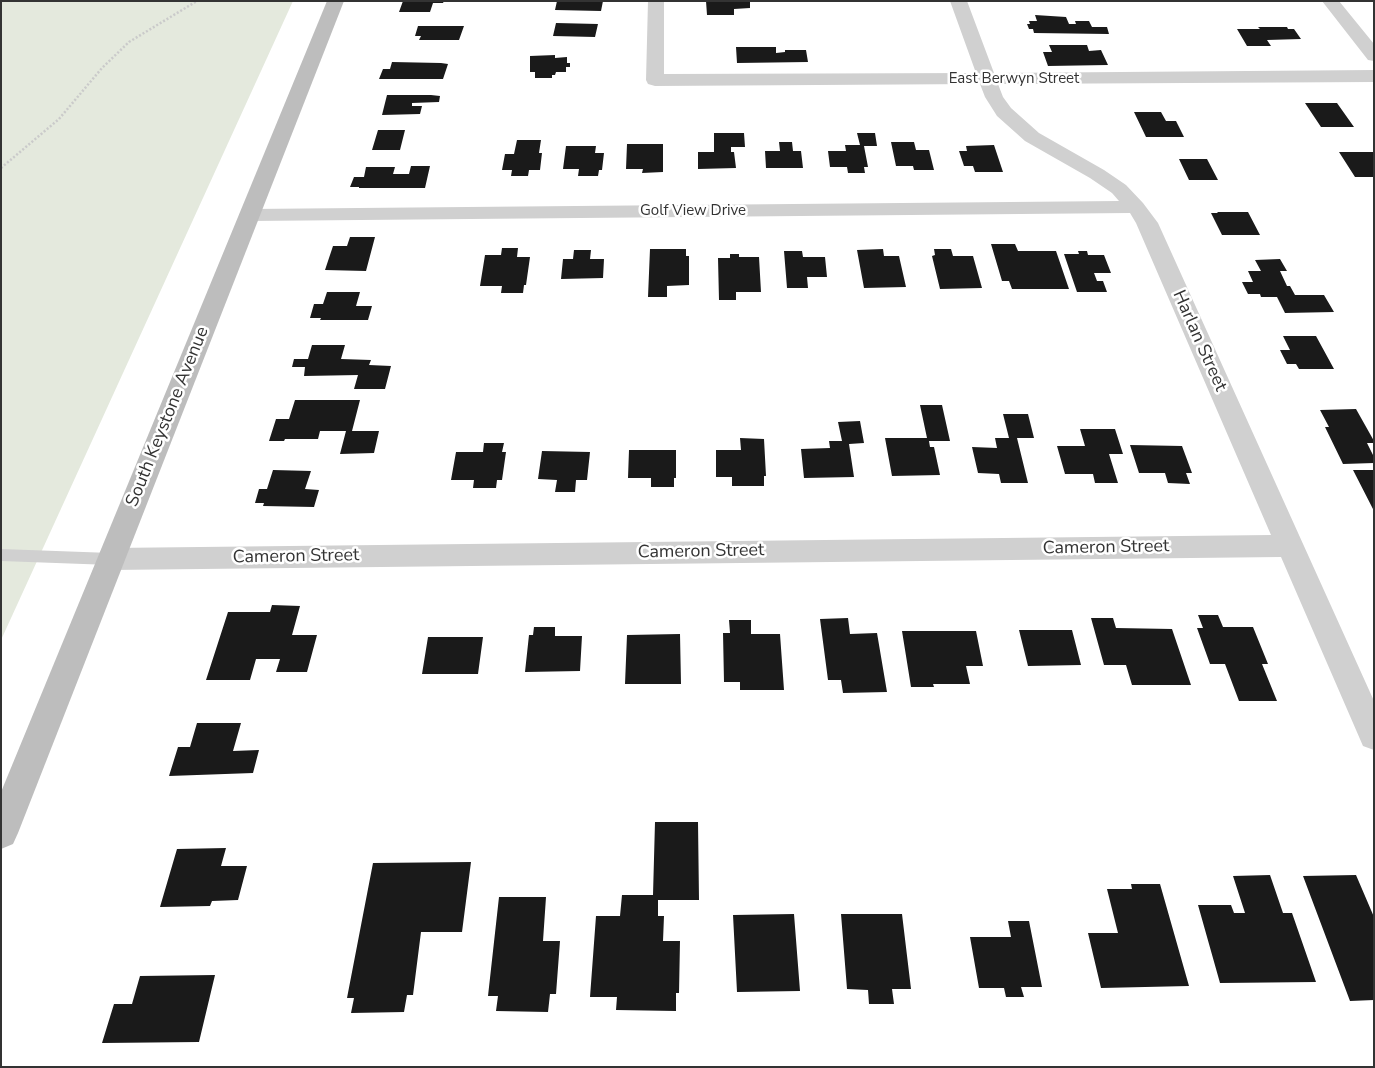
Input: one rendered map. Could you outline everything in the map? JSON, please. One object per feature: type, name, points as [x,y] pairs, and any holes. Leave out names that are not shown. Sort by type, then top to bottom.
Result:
[{"type":"main road","name":"South Keystone Avenue","points":[[1,833],[336,1]]},
{"type":"street","name":"East Berwyn Street","points":[[656,1],[654,80],[1374,76]]},
{"type":"street","name":"Harlan Street","points":[[958,1],[998,104],[1012,121],[1050,149],[1112,184],[1136,207],[1147,224],[1374,736]]},
{"type":"street","points":[[1330,1],[1374,56]]},
{"type":"street","name":"Golf View Drive","points":[[250,215],[1136,207]]},
{"type":"street","name":"Cameron Street","points":[[112,559],[1290,546]]},
{"type":"lane","points":[[1,555],[112,559]]},
{"type":"path","points":[[1,168],[59,119],[102,68],[129,42],[197,1]]},
{"type":"shaded area","points":[[1,1],[293,1],[1,640]]},
{"type":"building","points":[[403,1],[444,1],[443,3],[433,3],[430,12],[399,12]]},
{"type":"building","points":[[557,1],[603,1],[601,11],[555,10]]},
{"type":"building","points":[[706,1],[750,1],[750,8],[734,9],[734,15],[707,15]]},
{"type":"building","points":[[1035,15],[1066,17],[1069,24],[1076,24],[1075,21],[1089,21],[1092,27],[1107,27],[1109,34],[1034,33],[1033,29],[1029,29],[1027,24],[1030,24],[1029,21],[1037,21]]},
{"type":"building","points":[[556,23],[598,24],[595,37],[553,36]]},
{"type":"building","points":[[418,26],[464,26],[459,40],[419,40],[421,36],[415,36]]},
{"type":"building","points":[[1258,27],[1287,27],[1288,29],[1294,29],[1301,39],[1267,40],[1271,46],[1247,46],[1237,29],[1260,29]]},
{"type":"building","points":[[1049,45],[1087,45],[1089,51],[1101,50],[1108,65],[1048,66],[1043,52],[1052,52]]},
{"type":"building","points":[[736,47],[776,47],[776,53],[785,52],[785,50],[806,50],[808,62],[737,63]]},
{"type":"building","points":[[555,55],[555,58],[567,57],[567,63],[570,63],[570,67],[566,67],[566,72],[556,72],[555,75],[552,75],[552,78],[535,78],[535,72],[530,72],[530,56]]},
{"type":"building","points":[[392,62],[448,64],[443,79],[379,79],[383,69],[390,69]]},
{"type":"building","points":[[387,95],[440,96],[439,102],[412,103],[412,106],[422,106],[420,114],[382,115]]},
{"type":"building","points":[[1305,103],[1337,103],[1354,127],[1321,127]]},
{"type":"building","points":[[1134,112],[1161,112],[1166,121],[1176,121],[1184,137],[1146,137]]},
{"type":"building","points":[[378,130],[405,130],[400,150],[372,150]]},
{"type":"building","points":[[714,133],[744,133],[745,147],[731,147],[731,152],[734,152],[736,168],[698,169],[698,152],[714,152]]},
{"type":"building","points":[[857,133],[875,133],[877,146],[864,146],[868,167],[864,167],[865,173],[848,173],[847,167],[830,167],[828,151],[846,151],[845,145],[860,145]]},
{"type":"building","points":[[517,140],[541,140],[539,153],[542,153],[540,170],[529,170],[528,176],[511,176],[512,170],[502,170],[505,154],[514,154]]},
{"type":"building","points":[[779,142],[792,142],[793,151],[801,151],[803,168],[766,168],[765,151],[780,151]]},
{"type":"building","points":[[891,142],[914,142],[916,150],[929,150],[934,170],[914,170],[913,166],[896,166]]},
{"type":"building","points":[[627,144],[663,144],[663,172],[642,173],[643,169],[626,169]]},
{"type":"building","points":[[994,145],[1003,172],[975,172],[973,166],[964,166],[959,151],[967,151],[966,146]]},
{"type":"building","points":[[566,146],[596,146],[595,153],[604,153],[602,170],[599,170],[598,176],[578,176],[579,169],[563,169]]},
{"type":"building","points":[[1339,152],[1373,152],[1374,177],[1355,177]]},
{"type":"building","points":[[1179,159],[1207,159],[1218,180],[1189,180]]},
{"type":"building","points":[[411,166],[430,166],[425,188],[350,187],[354,177],[364,177],[366,167],[395,167],[393,174],[409,174]]},
{"type":"building","points":[[1248,212],[1260,235],[1222,235],[1211,213]]},
{"type":"building","points":[[350,237],[375,237],[366,271],[325,270],[333,246],[347,246]]},
{"type":"building","points":[[991,244],[1015,244],[1018,251],[1056,251],[1069,289],[1012,289],[1009,281],[1002,281]]},
{"type":"building","points":[[502,248],[518,248],[517,257],[530,257],[523,293],[501,293],[502,286],[480,286],[485,255],[501,255]]},
{"type":"building","points":[[650,249],[686,249],[686,256],[689,256],[689,285],[667,286],[667,297],[648,297]]},
{"type":"building","points":[[883,249],[884,256],[899,256],[906,287],[864,288],[857,250]]},
{"type":"building","points":[[934,249],[951,249],[953,256],[973,256],[982,288],[940,289],[932,256],[935,255]]},
{"type":"building","points":[[574,250],[591,250],[590,259],[604,259],[603,278],[561,279],[563,259],[573,259]]},
{"type":"building","points":[[784,251],[802,251],[803,257],[825,257],[827,277],[807,277],[808,288],[787,288]]},
{"type":"building","points":[[1078,251],[1087,251],[1088,255],[1104,255],[1111,273],[1094,273],[1097,281],[1103,281],[1107,292],[1077,292],[1064,254],[1079,254]]},
{"type":"building","points":[[730,254],[739,254],[739,257],[759,257],[761,292],[736,292],[736,300],[719,300],[718,258],[730,258]]},
{"type":"building","points":[[1280,259],[1287,271],[1280,271],[1287,286],[1290,286],[1295,295],[1324,295],[1334,312],[1285,313],[1277,297],[1261,297],[1260,294],[1248,294],[1242,282],[1253,282],[1248,271],[1261,271],[1255,260]]},
{"type":"building","points":[[327,292],[360,292],[356,306],[372,306],[368,320],[320,320],[321,318],[310,318],[314,304],[323,304]]},
{"type":"building","points":[[1283,336],[1316,336],[1334,369],[1299,369],[1296,364],[1287,364],[1280,350],[1290,350]]},
{"type":"building","points":[[312,345],[345,345],[341,359],[371,360],[369,365],[391,366],[385,389],[354,389],[358,375],[304,376],[305,367],[292,367],[294,359],[308,359]]},
{"type":"building","points":[[295,400],[360,400],[352,431],[379,431],[374,453],[340,454],[346,431],[320,431],[318,439],[269,441],[276,419],[289,419]]},
{"type":"building","points":[[920,405],[942,405],[950,441],[929,441],[930,447],[934,447],[940,475],[892,476],[885,438],[927,438]]},
{"type":"building","points":[[1356,409],[1374,441],[1374,443],[1367,443],[1374,457],[1374,463],[1343,464],[1325,427],[1329,427],[1320,410]]},
{"type":"building","points":[[1003,414],[1028,414],[1034,438],[1017,438],[1028,483],[1001,483],[999,474],[978,473],[972,447],[997,448],[995,438],[1009,438]]},
{"type":"building","points":[[860,421],[864,443],[849,444],[854,477],[804,478],[801,449],[830,448],[829,441],[842,441],[838,422]]},
{"type":"building","points":[[1080,429],[1115,429],[1123,454],[1109,454],[1118,483],[1095,483],[1093,474],[1065,474],[1057,446],[1085,446]]},
{"type":"building","points":[[740,438],[764,439],[766,476],[764,476],[764,486],[732,486],[732,477],[716,477],[716,450],[741,450]]},
{"type":"building","points":[[484,443],[504,443],[502,452],[506,452],[502,480],[497,480],[496,488],[473,488],[474,480],[451,480],[456,452],[483,452]]},
{"type":"building","points":[[1130,445],[1182,446],[1192,473],[1186,473],[1190,484],[1168,483],[1165,473],[1139,473]]},
{"type":"building","points":[[629,450],[676,450],[676,478],[674,478],[674,487],[651,487],[651,478],[628,478]]},
{"type":"building","points":[[542,451],[590,452],[587,480],[576,480],[575,492],[555,492],[557,480],[538,479]]},
{"type":"building","points":[[273,470],[311,471],[305,489],[319,490],[314,507],[263,506],[264,503],[255,503],[259,489],[267,489]]},
{"type":"building","points":[[1353,470],[1374,470],[1374,511]]},
{"type":"building","points":[[272,605],[300,606],[292,635],[317,635],[307,672],[276,672],[280,659],[256,659],[250,680],[206,680],[228,612],[270,612]]},
{"type":"building","points":[[1198,615],[1218,615],[1223,627],[1253,627],[1268,664],[1262,664],[1277,701],[1239,701],[1225,664],[1210,664],[1197,628],[1203,628]]},
{"type":"building","points":[[848,618],[850,634],[877,633],[887,692],[843,693],[841,680],[828,680],[820,619]]},
{"type":"building","points":[[1091,618],[1113,618],[1116,628],[1172,629],[1191,685],[1132,685],[1126,665],[1104,665]]},
{"type":"building","points":[[729,620],[751,620],[751,634],[780,634],[784,690],[740,690],[740,682],[724,682],[723,633],[730,633]]},
{"type":"building","points":[[534,627],[555,627],[555,636],[582,636],[580,671],[525,672],[529,635],[533,635]]},
{"type":"building","points":[[1019,630],[1072,630],[1081,665],[1028,666]]},
{"type":"building","points":[[902,631],[976,631],[983,666],[966,666],[970,684],[933,684],[934,687],[911,687]]},
{"type":"building","points":[[680,634],[681,684],[625,684],[627,635]]},
{"type":"building","points":[[428,637],[483,637],[478,674],[422,674]]},
{"type":"building","points":[[197,723],[241,723],[233,751],[259,750],[253,773],[169,776],[178,747],[190,747]]},
{"type":"building","points":[[655,822],[698,822],[699,900],[658,900],[658,916],[664,916],[663,941],[680,941],[679,993],[676,993],[676,1011],[616,1010],[617,997],[590,997],[596,916],[620,916],[622,895],[653,895]]},
{"type":"building","points":[[226,848],[221,866],[247,866],[238,900],[212,901],[210,906],[160,907],[177,849]]},
{"type":"building","points":[[471,862],[462,932],[421,932],[413,995],[407,995],[404,1012],[351,1013],[354,998],[347,998],[373,863]]},
{"type":"building","points":[[1270,875],[1283,913],[1292,913],[1316,982],[1220,983],[1198,905],[1231,905],[1234,913],[1245,913],[1233,876]]},
{"type":"building","points":[[1356,875],[1374,917],[1374,1000],[1350,1001],[1303,876]]},
{"type":"building","points":[[1131,884],[1160,884],[1189,986],[1101,988],[1088,933],[1118,933],[1107,889],[1132,889]]},
{"type":"building","points":[[499,897],[546,897],[543,941],[560,941],[556,994],[550,994],[548,1012],[496,1011],[498,996],[488,996]]},
{"type":"building","points":[[794,914],[800,991],[737,992],[733,915]]},
{"type":"building","points":[[841,914],[902,914],[911,989],[892,989],[894,1004],[869,1004],[868,990],[847,989]]},
{"type":"building","points":[[1008,921],[1029,921],[1042,987],[1021,987],[1024,997],[1006,997],[1004,988],[979,988],[970,937],[1011,937]]},
{"type":"building","points":[[215,975],[199,1042],[102,1043],[114,1004],[132,1004],[140,976]]}]
